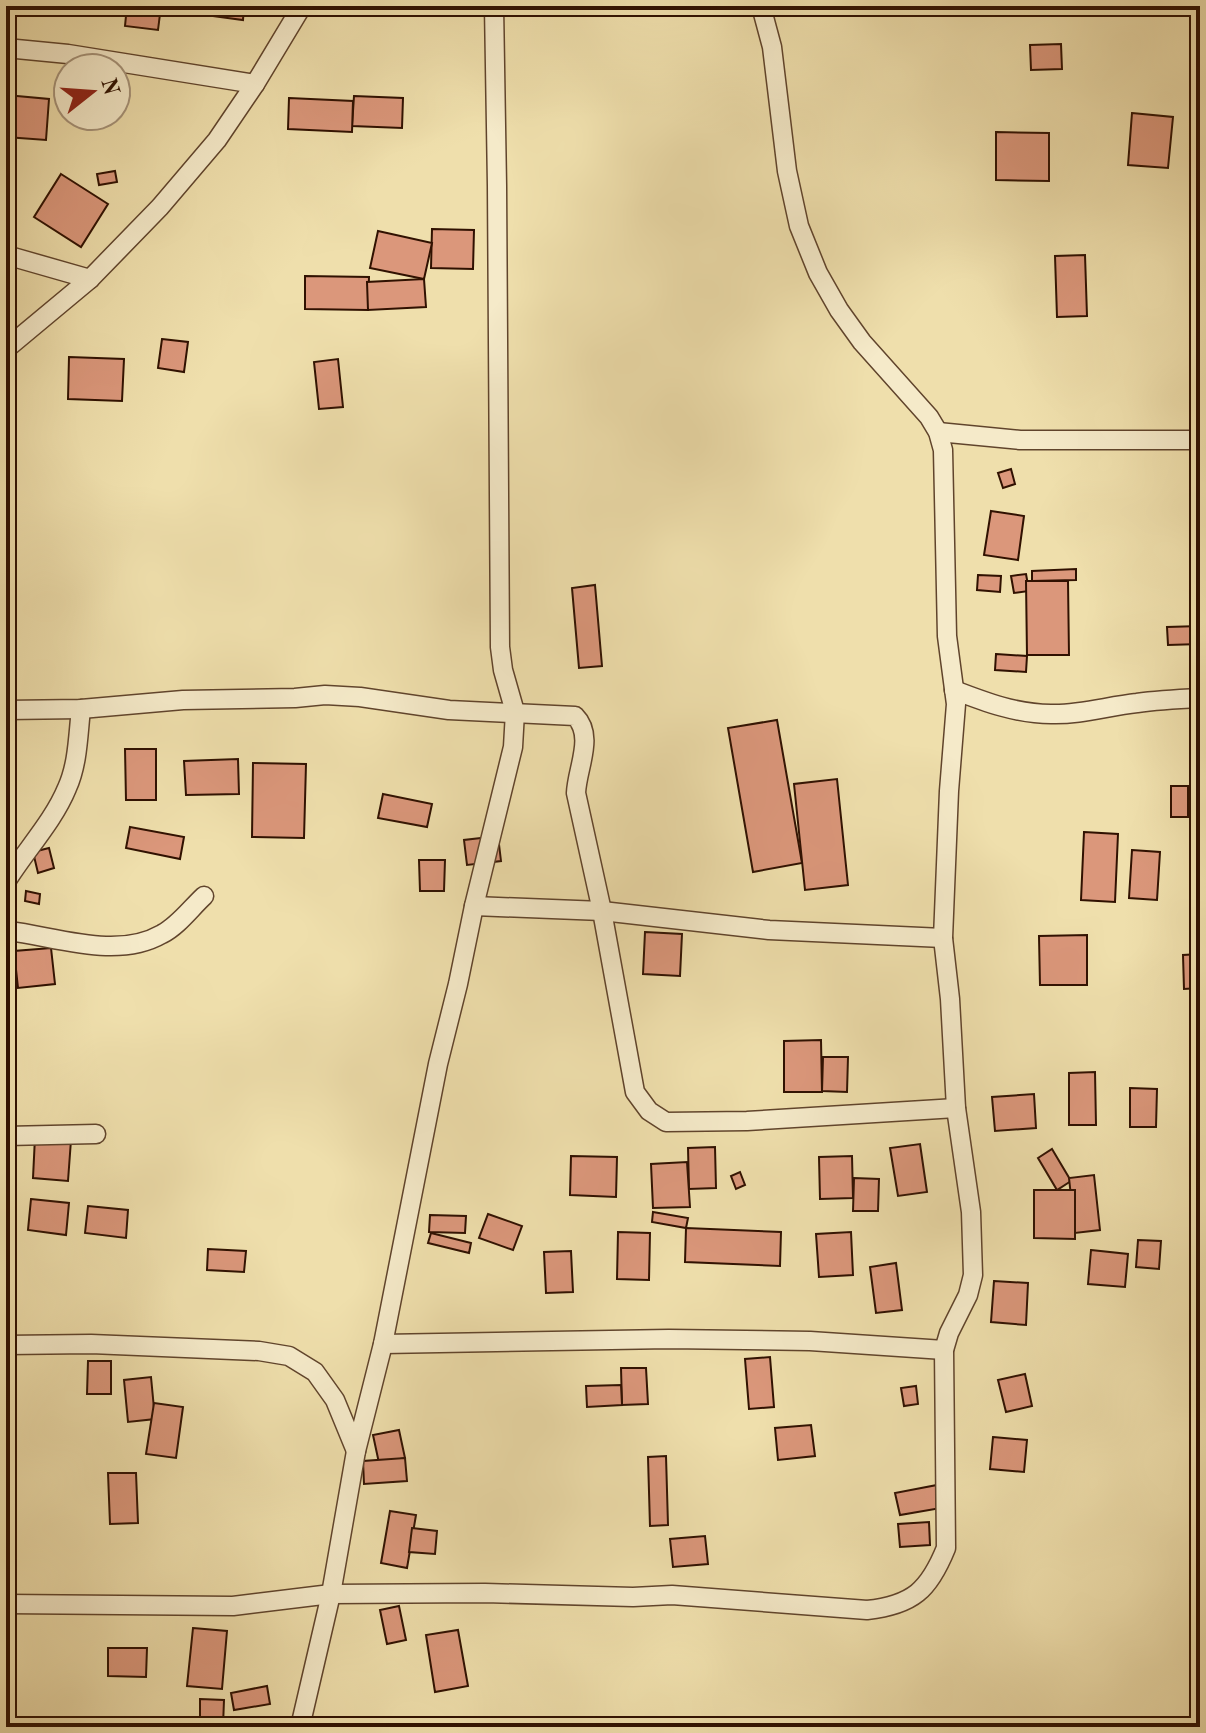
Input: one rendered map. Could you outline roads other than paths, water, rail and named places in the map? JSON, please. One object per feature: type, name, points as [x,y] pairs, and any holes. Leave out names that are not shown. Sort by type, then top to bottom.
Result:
[{"type":"street","points":[[6,349],[90,279],[160,207],[207,151],[255,84],[302,6]]},
{"type":"street","points":[[300,1727],[331,1594],[356,1451],[383,1344],[438,1064],[513,747],[515,712],[500,647],[494,6]]},
{"type":"street","points":[[6,1604],[233,1606],[331,1594],[485,1593],[633,1597],[672,1595],[867,1610],[899,1604],[927,1585],[938,1569],[946,1548],[944,1350],[968,1295],[973,1275],[971,1212],[956,1108],[943,938],[956,704],[947,636],[943,450],[938,432],[929,417],[862,342],[818,273],[799,226],[787,171],[772,47],[761,6]]},
{"type":"street","points":[[6,48],[68,54],[255,84]]},
{"type":"street","points":[[6,255],[90,279]]},
{"type":"street","points":[[938,432],[1020,440],[1200,440]]},
{"type":"street","points":[[954,690],[1018,711],[1050,715],[1200,698]]},
{"type":"street","points":[[6,710],[81,709],[183,700],[325,695],[449,710],[575,716],[583,724],[585,742],[576,793],[602,911],[635,1092],[649,1111],[666,1122],[747,1121],[956,1108]]},
{"type":"street","points":[[6,882],[67,788],[74,765],[81,709]]},
{"type":"street","points":[[6,928],[84,944],[123,947],[142,944],[165,933],[204,896]]},
{"type":"street","points":[[474,906],[602,911],[769,930],[943,938]]},
{"type":"street","points":[[6,1136],[96,1134]]},
{"type":"street","points":[[383,1344],[669,1339],[810,1341],[944,1350]]},
{"type":"street","points":[[6,1345],[106,1344],[259,1351],[289,1356],[315,1372],[335,1400],[356,1451]]}]
